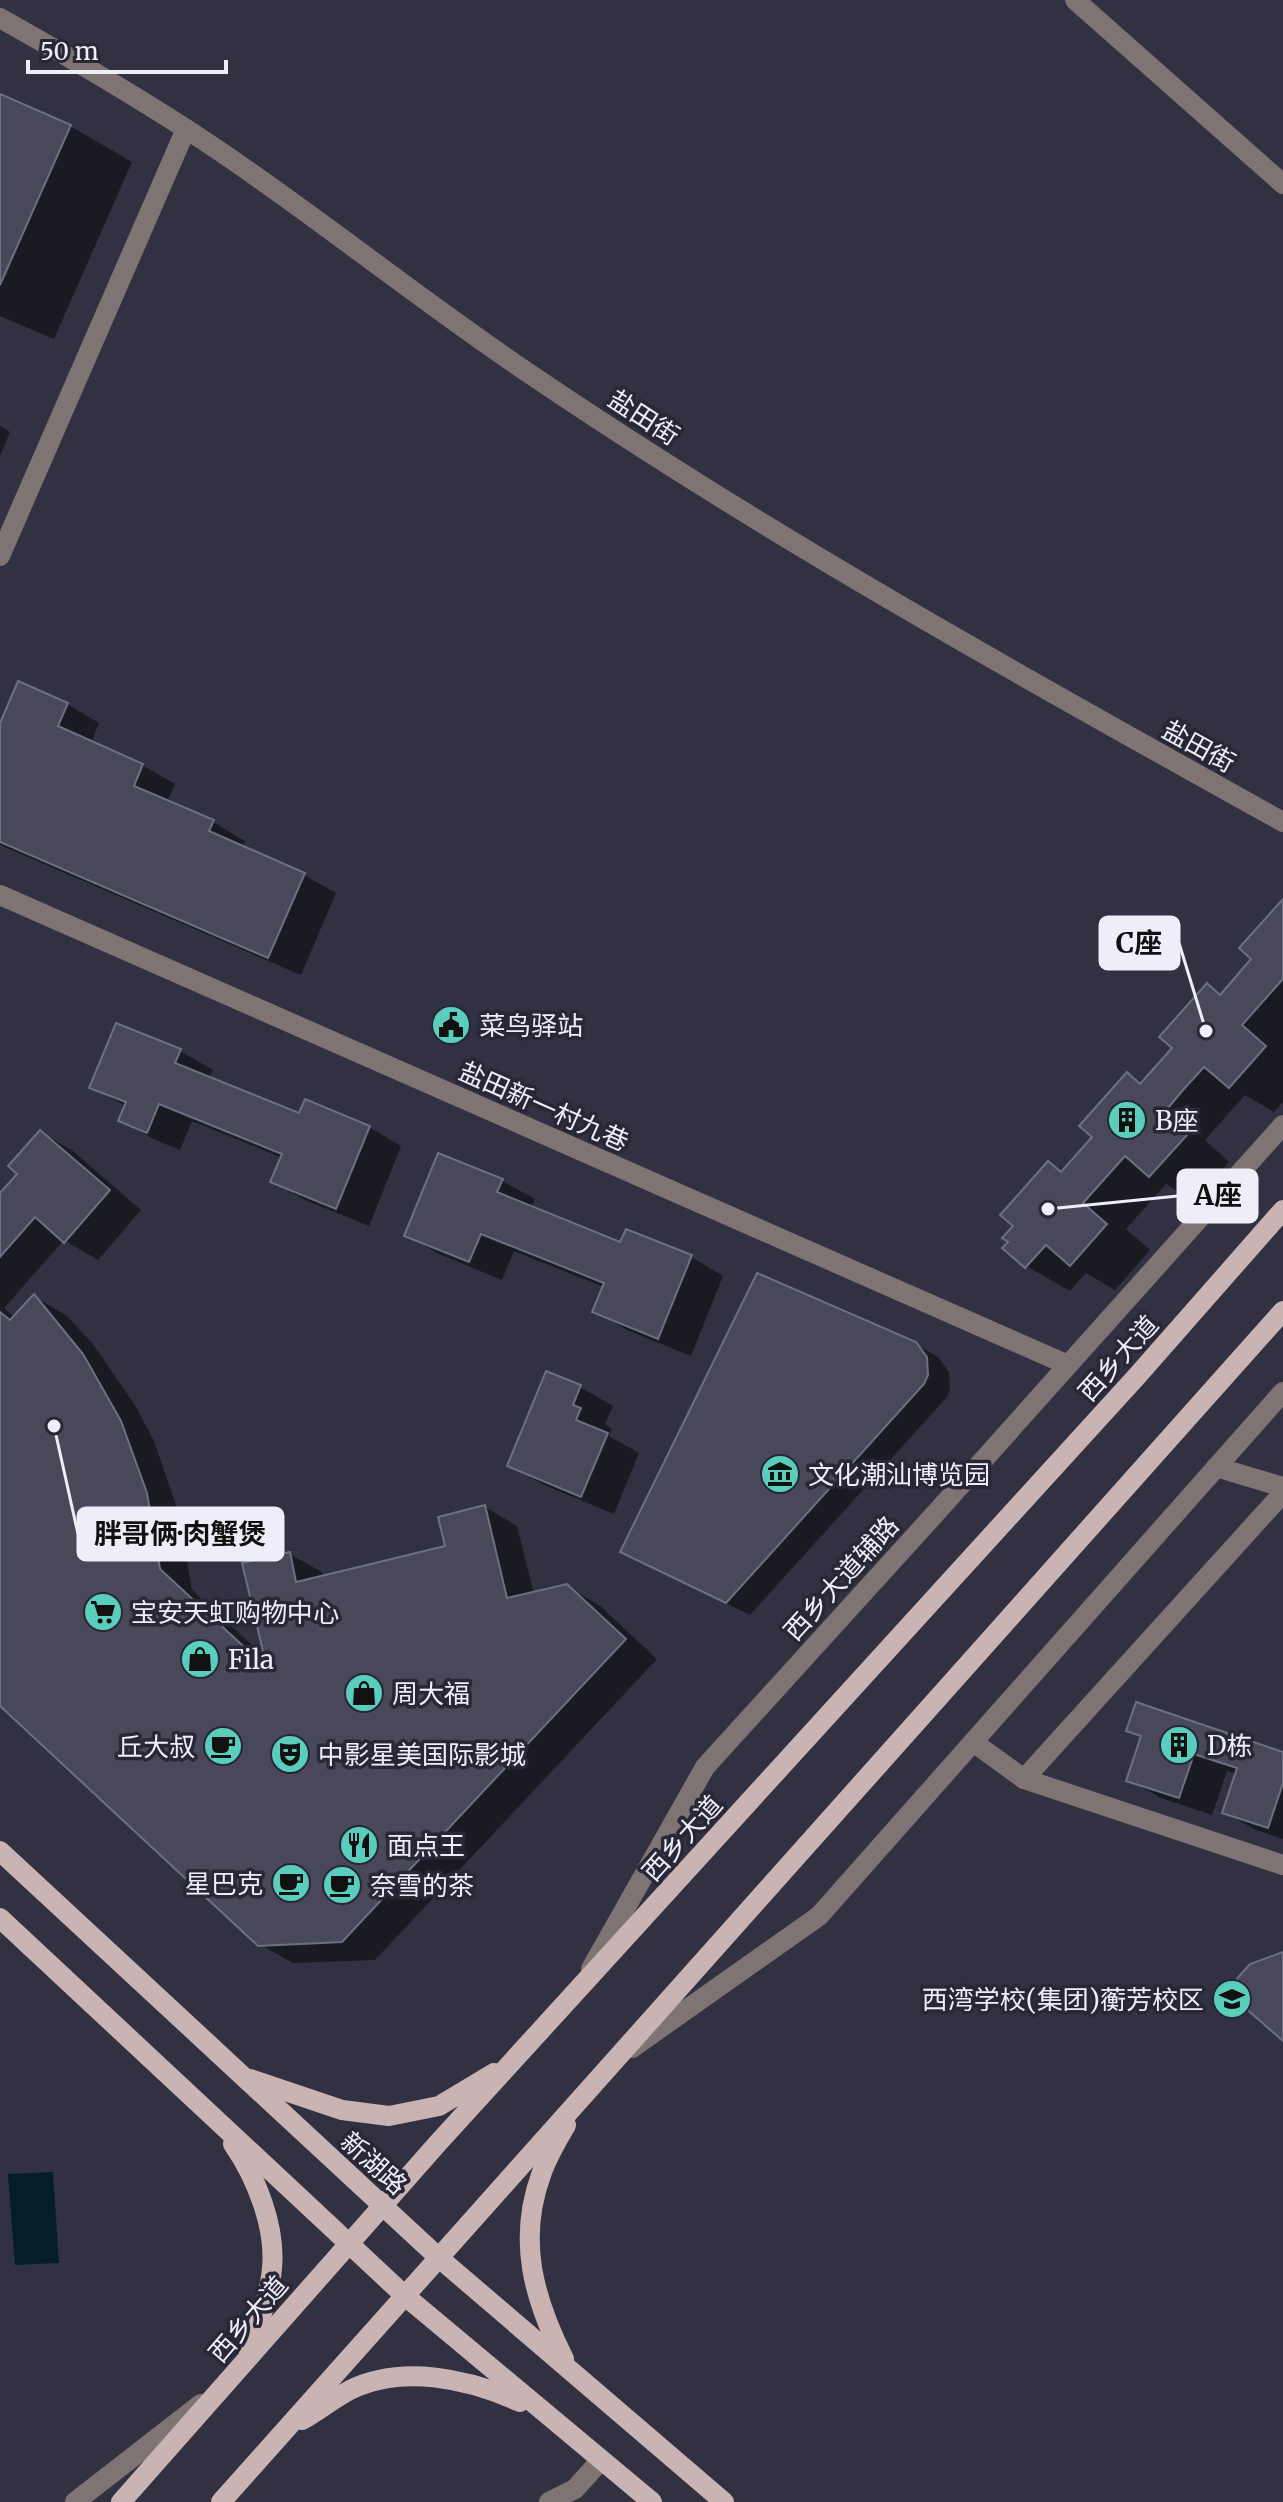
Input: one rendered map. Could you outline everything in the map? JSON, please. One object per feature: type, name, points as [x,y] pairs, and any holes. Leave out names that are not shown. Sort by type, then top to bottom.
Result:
[{"type":"main road","name":"西乡大道","points":[[121,2502],[382,2206],[1127,1387],[1283,1210]]},
{"type":"main road","points":[[221,2502],[1283,1311]]},
{"type":"main road","name":"新湖路","points":[[0,1851],[438,2257],[724,2502]]},
{"type":"main road","points":[[0,1918],[404,2295],[652,2502]]},
{"type":"main road","points":[[240,2075],[342,2110],[389,2116],[439,2106],[515,2061]]},
{"type":"main road","points":[[570,2370],[537,2298],[531,2266],[530,2233],[532,2204],[541,2172],[579,2099]]},
{"type":"main road","points":[[212,2115],[240,2154],[257,2188],[271,2239],[269,2284],[246,2360]]},
{"type":"main road","points":[[282,2433],[352,2389],[382,2380],[413,2377],[469,2382],[545,2414]]},
{"type":"street","points":[[1075,0],[1283,184]]},
{"type":"street","name":"盐田街","points":[[0,18],[109,79],[186,129],[523,370],[713,492],[1043,690],[1283,822]]},
{"type":"street","points":[[0,556],[186,129]]},
{"type":"street","name":"盐田新一村九巷","points":[[0,895],[1068,1365]]},
{"type":"street","name":"西乡大道辅路","points":[[579,1990],[705,1767],[1283,1125]]},
{"type":"street","points":[[612,2062],[819,1916],[1283,1392]]},
{"type":"street","points":[[1216,1467],[1283,1487]]},
{"type":"street","points":[[1024,1779],[1283,1493]]},
{"type":"street","points":[[973,1742],[1024,1779],[1283,1865]]},
{"type":"street","points":[[75,2502],[223,2387]]},
{"type":"street","points":[[549,2502],[573,2496],[601,2460]]},
{"type":"water","points":[[53,2172],[59,2263],[15,2265],[8,2174]]},
{"type":"building","points":[[0,94],[71,125],[0,285]]},
{"type":"building","points":[[18,681],[68,703],[58,726],[143,764],[134,786],[214,820],[209,831],[305,873],[268,958],[0,842],[0,723]]},
{"type":"building","points":[[1283,899],[1283,979],[1242,1025],[1266,1046],[1229,1088],[1204,1067],[1183,1090],[1163,1114],[1187,1135],[1149,1177],[1125,1156],[1083,1203],[1107,1224],[1070,1266],[1046,1245],[1025,1268],[1002,1248],[1008,1242],[1002,1238],[1013,1226],[1000,1215],[1048,1161],[1061,1172],[1092,1137],[1079,1126],[1127,1072],[1140,1084],[1172,1048],[1159,1037],[1207,983],[1220,995],[1251,959],[1239,948]]},
{"type":"building","points":[[116,1023],[181,1049],[175,1063],[299,1113],[305,1099],[370,1126],[336,1209],[270,1182],[282,1154],[159,1104],[147,1133],[118,1121],[126,1102],[89,1088]]},
{"type":"building","points":[[40,1130],[110,1190],[64,1243],[35,1217],[0,1257],[0,1193],[17,1174],[8,1166]]},
{"type":"building","points":[[438,1153],[503,1179],[497,1192],[620,1242],[626,1229],[692,1255],[658,1339],[592,1312],[604,1283],[481,1234],[469,1262],[404,1236]]},
{"type":"building","points":[[757,1273],[916,1342],[927,1357],[928,1375],[924,1384],[726,1603],[620,1552]]},
{"type":"building","name":"宝安天虹购物中心","points":[[34,1294],[83,1354],[121,1421],[147,1493],[160,1569],[267,1668],[242,1563],[290,1552],[296,1582],[445,1546],[438,1517],[485,1505],[507,1598],[567,1584],[626,1639],[342,1942],[258,1946],[0,1706],[0,1312],[10,1320]]},
{"type":"building","points":[[546,1371],[581,1385],[573,1405],[581,1408],[576,1420],[608,1433],[581,1497],[507,1466]]},
{"type":"building","points":[[1136,1702],[1283,1752],[1283,1783],[1268,1828],[1222,1813],[1237,1768],[1194,1754],[1179,1798],[1126,1781],[1141,1736],[1126,1731]]},
{"type":"building","points":[[1283,1952],[1283,2041],[1226,1991],[1250,1964]]},
{"type":"place","name":"菜鸟驿站","points":[[451,1025]]},
{"type":"place","name":"C座","points":[[1206,1031]]},
{"type":"place","name":"B座","points":[[1127,1120]]},
{"type":"place","name":"A座","points":[[1048,1209]]},
{"type":"place","name":"胖哥俩·肉蟹煲","points":[[54,1426]]},
{"type":"place","name":"文化潮汕博览园","points":[[780,1474]]},
{"type":"place","name":"宝安天虹购物中心","points":[[103,1612]]},
{"type":"place","name":"Fila","points":[[200,1659]]},
{"type":"place","name":"周大福","points":[[364,1693]]},
{"type":"place","name":"D栋","points":[[1179,1745]]},
{"type":"place","name":"丘大叔","points":[[223,1746]]},
{"type":"place","name":"中影星美国际影城","points":[[290,1754]]},
{"type":"place","name":"面点王","points":[[359,1845]]},
{"type":"place","name":"星巴克","points":[[291,1883]]},
{"type":"place","name":"奈雪的茶","points":[[342,1885]]},
{"type":"place","name":"西湾学校(集团)蘅芳校区","points":[[1232,1999]]}]
